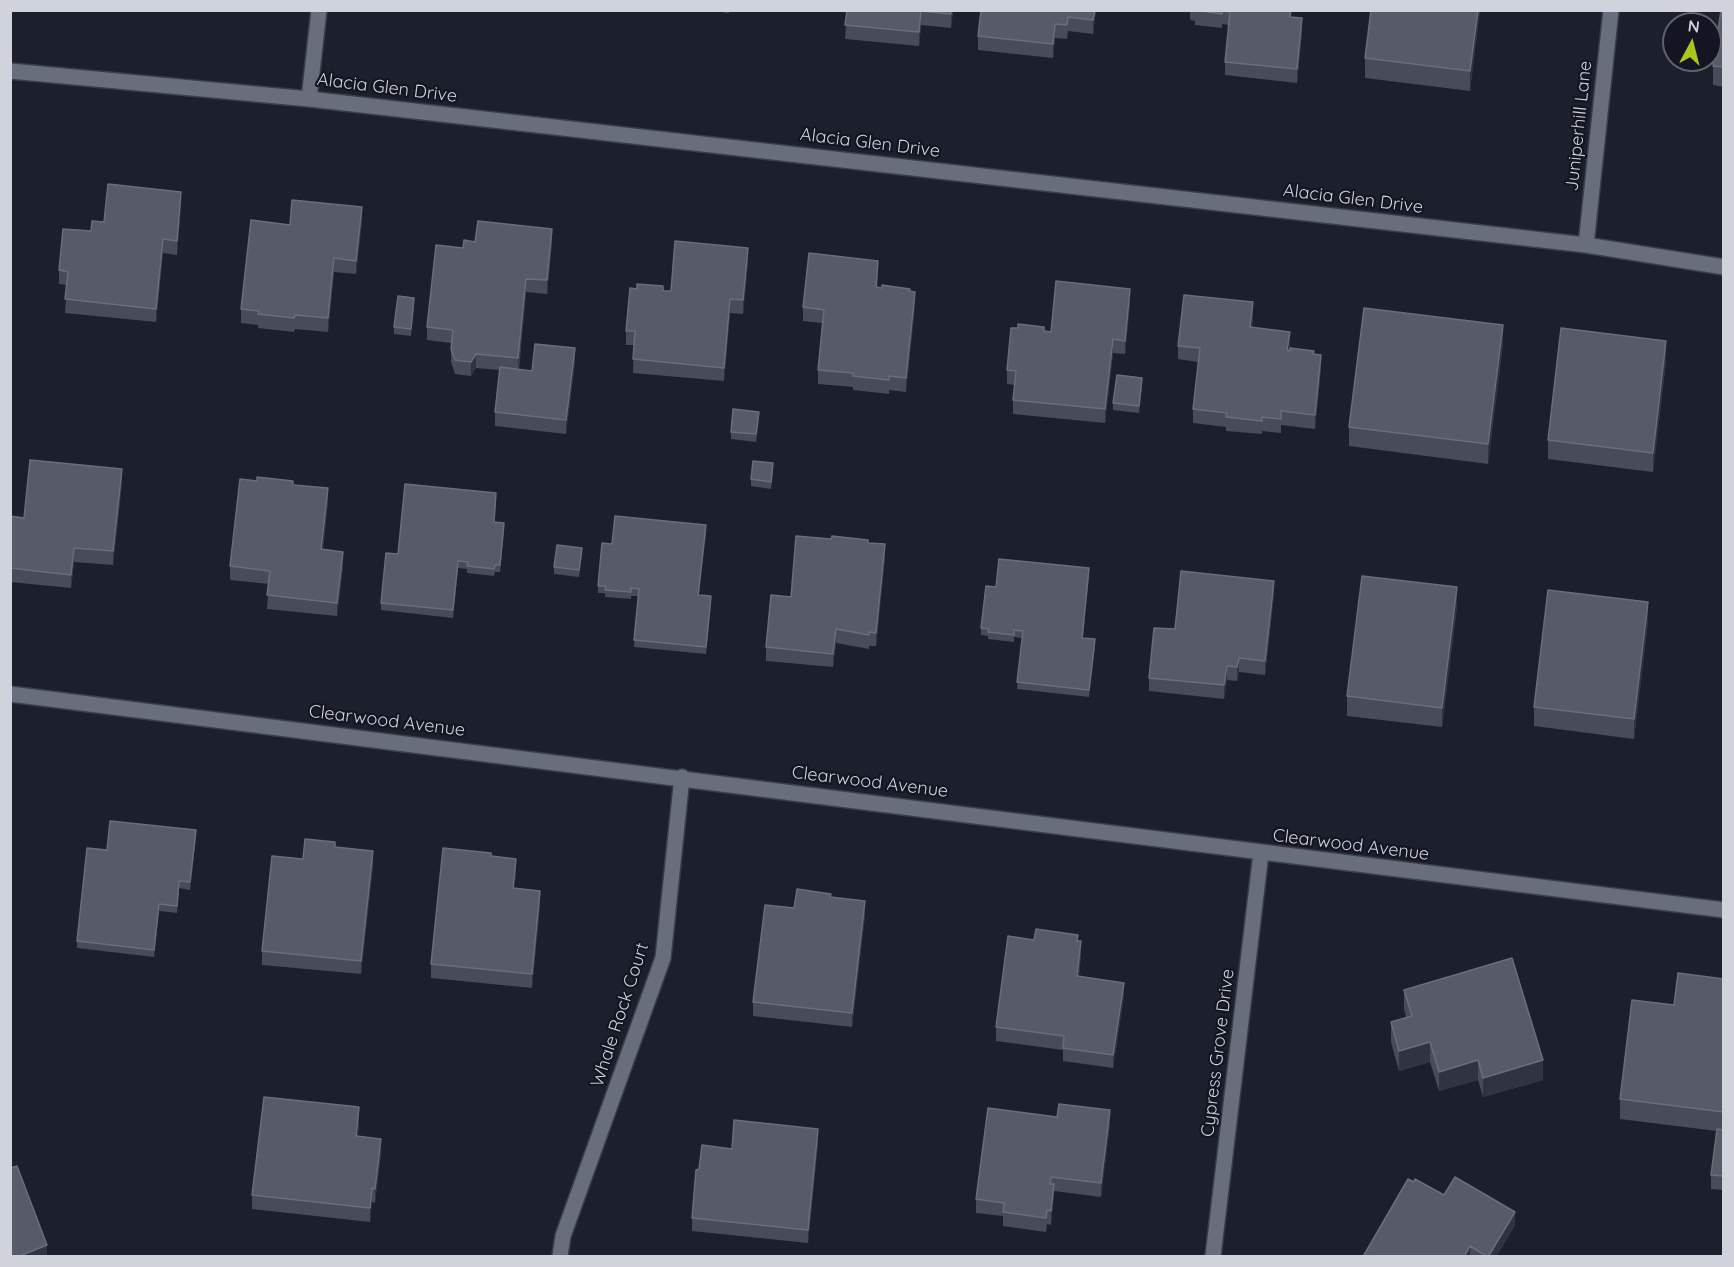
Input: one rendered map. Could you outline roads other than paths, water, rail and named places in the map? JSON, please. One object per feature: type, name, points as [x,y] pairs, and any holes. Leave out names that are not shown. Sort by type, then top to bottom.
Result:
[{"type":"street","points":[[309,99],[319,10]]},
{"type":"street","name":"Juniperhill Lane","points":[[1586,245],[1611,10]]},
{"type":"street","name":"Alacia Glen Drive","points":[[10,71],[309,99],[1586,245],[1724,267]]},
{"type":"street","name":"Clearwood Avenue","points":[[10,694],[1724,910]]},
{"type":"street","name":"Whale Rock Court","points":[[560,1257],[563,1236],[663,958],[682,777]]},
{"type":"street","name":"Cypress Grove Drive","points":[[1213,1257],[1261,853]]}]
